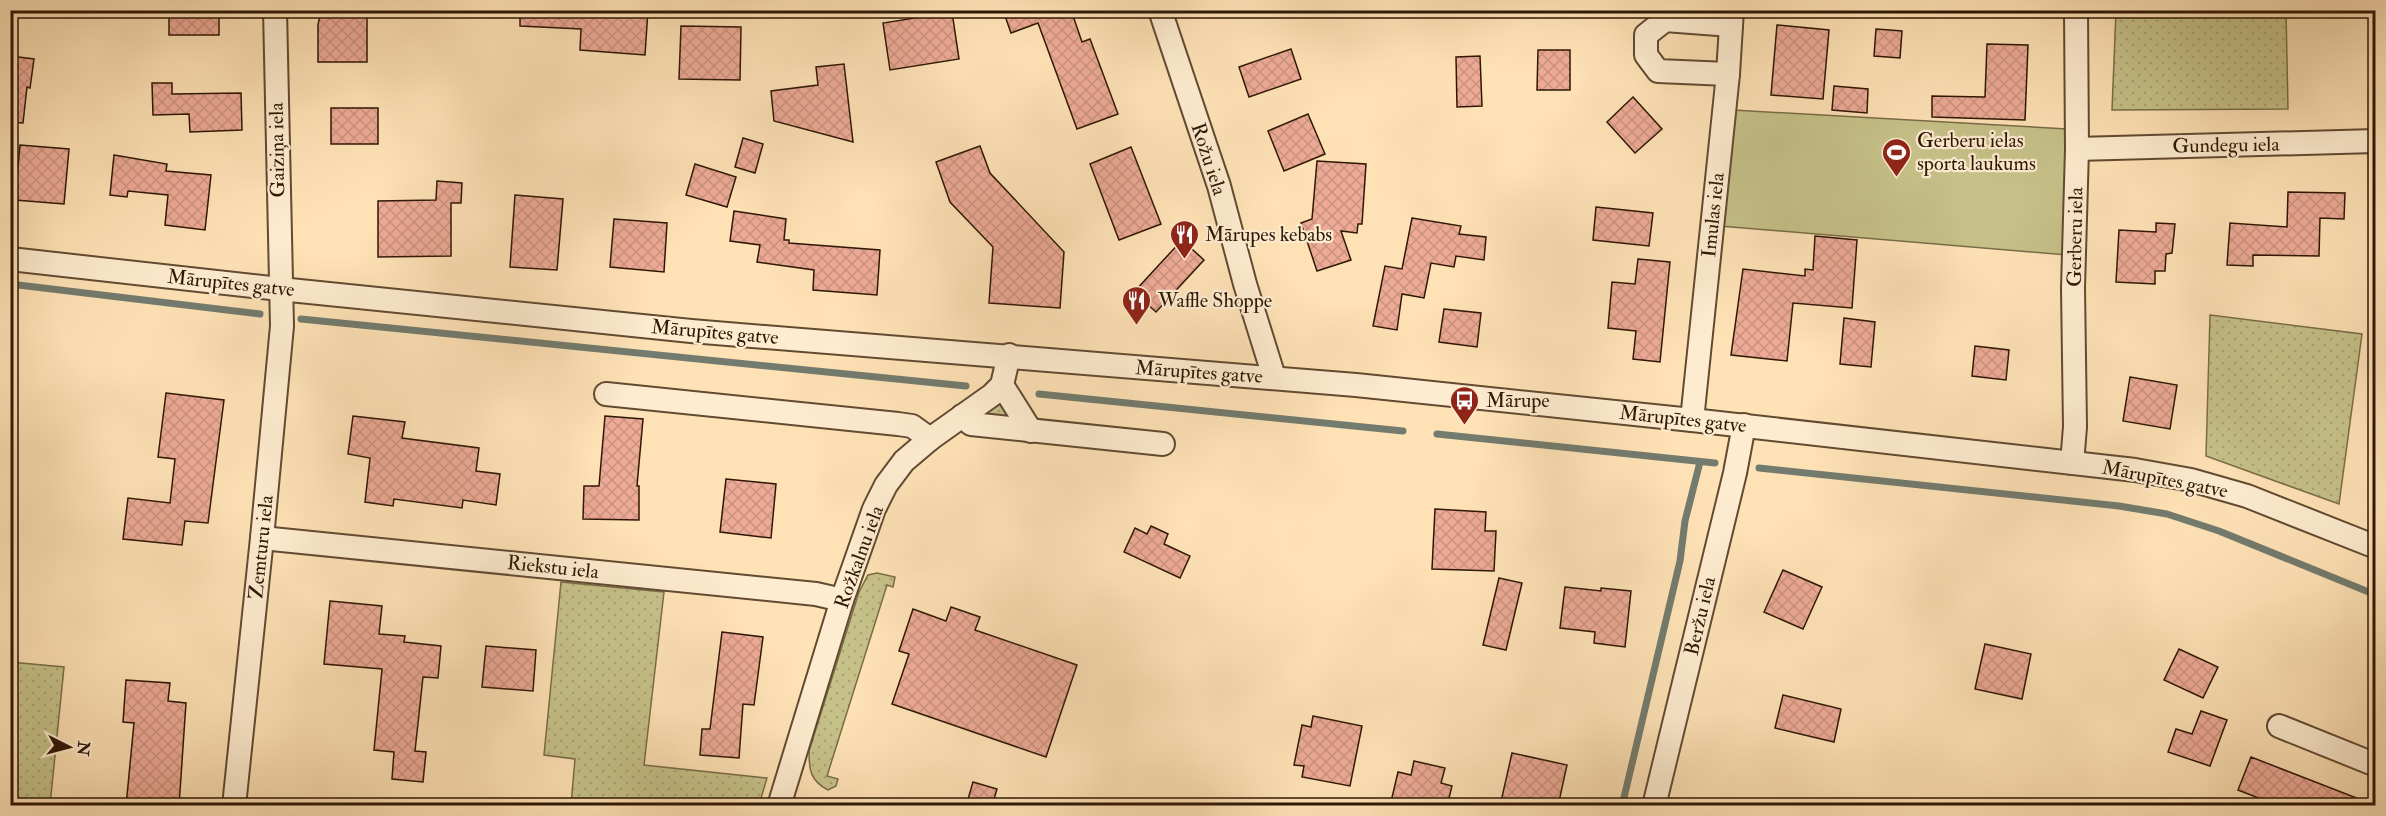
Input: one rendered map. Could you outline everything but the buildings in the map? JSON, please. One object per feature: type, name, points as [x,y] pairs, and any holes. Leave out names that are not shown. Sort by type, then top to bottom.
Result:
[{"type":"street","name":"Gaiziņa iela","points":[[275,10],[280,289]]},
{"type":"street","name":"Rožu iela","points":[[1160,10],[1219,186],[1245,284],[1274,377]]},
{"type":"street","name":"Gerberu iela","points":[[2072,463],[2075,427],[2073,288],[2077,148],[2076,10]]},
{"type":"street","name":"Imulas iela","points":[[1692,420],[1728,75],[1731,18]]},
{"type":"street","points":[[1728,75],[1658,72],[1646,55],[1646,35],[1665,20],[1731,18]]},
{"type":"street","name":"Gundegu iela","points":[[2077,148],[2376,141]]},
{"type":"street","name":"Mārupītes gatve","points":[[10,259],[691,331],[1009,355],[1183,372],[1274,377],[1744,425],[2135,470],[2202,483],[2247,496],[2376,547]]},
{"type":"street","name":"Zemturu iela","points":[[234,806],[282,326],[280,289]]},
{"type":"street","points":[[1009,355],[1002,385],[1031,431]]},
{"type":"street","name":"Rožkalnu iela","points":[[778,806],[842,600],[866,531],[886,485],[904,461],[1002,385]]},
{"type":"street","points":[[606,394],[898,424],[912,426],[930,440]]},
{"type":"street","points":[[962,416],[971,424],[1163,444]]},
{"type":"street","name":"Beržu iela","points":[[1654,806],[1735,473],[1744,425]]},
{"type":"street","name":"Riekstu iela","points":[[262,538],[816,594],[842,600]]},
{"type":"street","points":[[2279,726],[2376,765]]},
{"type":"shaded area","points":[[2116,11],[2286,11],[2288,109],[2112,110]]},
{"type":"shaded area","name":"Gerberu ielas sporta laukums","points":[[1733,110],[2067,129],[2067,255],[1720,226]]},
{"type":"shaded area","points":[[2210,315],[2362,334],[2339,504],[2206,456]]},
{"type":"shaded area","points":[[1004,402],[1016,422],[973,421],[997,403]]},
{"type":"shaded area","points":[[877,573],[895,577],[893,587],[887,585],[827,776],[838,779],[836,786],[828,790],[817,783],[812,774],[809,751],[859,592],[868,575]]},
{"type":"shaded area","points":[[561,582],[664,592],[644,765],[767,778],[759,805],[571,805],[575,759],[544,755]]},
{"type":"shaded area","points":[[10,662],[64,667],[50,805],[11,805]]},
{"type":"waterway","points":[[10,284],[260,314]]},
{"type":"waterway","points":[[301,319],[966,386]]},
{"type":"waterway","points":[[1039,394],[1403,431]]},
{"type":"waterway","points":[[1437,434],[1715,463]]},
{"type":"waterway","points":[[1622,806],[1680,561],[1685,521],[1700,462]]},
{"type":"waterway","points":[[1759,468],[2119,506],[2167,514],[2219,531],[2376,595]]},
{"type":"place","name":"Gerberu ielas sporta laukums","points":[[1896,178]]},
{"type":"place","name":"Mārupes kebabs","points":[[1184,260]]},
{"type":"place","name":"Waffle Shoppe","points":[[1137,326]]},
{"type":"place","name":"Mārupe","points":[[1465,426]]}]
